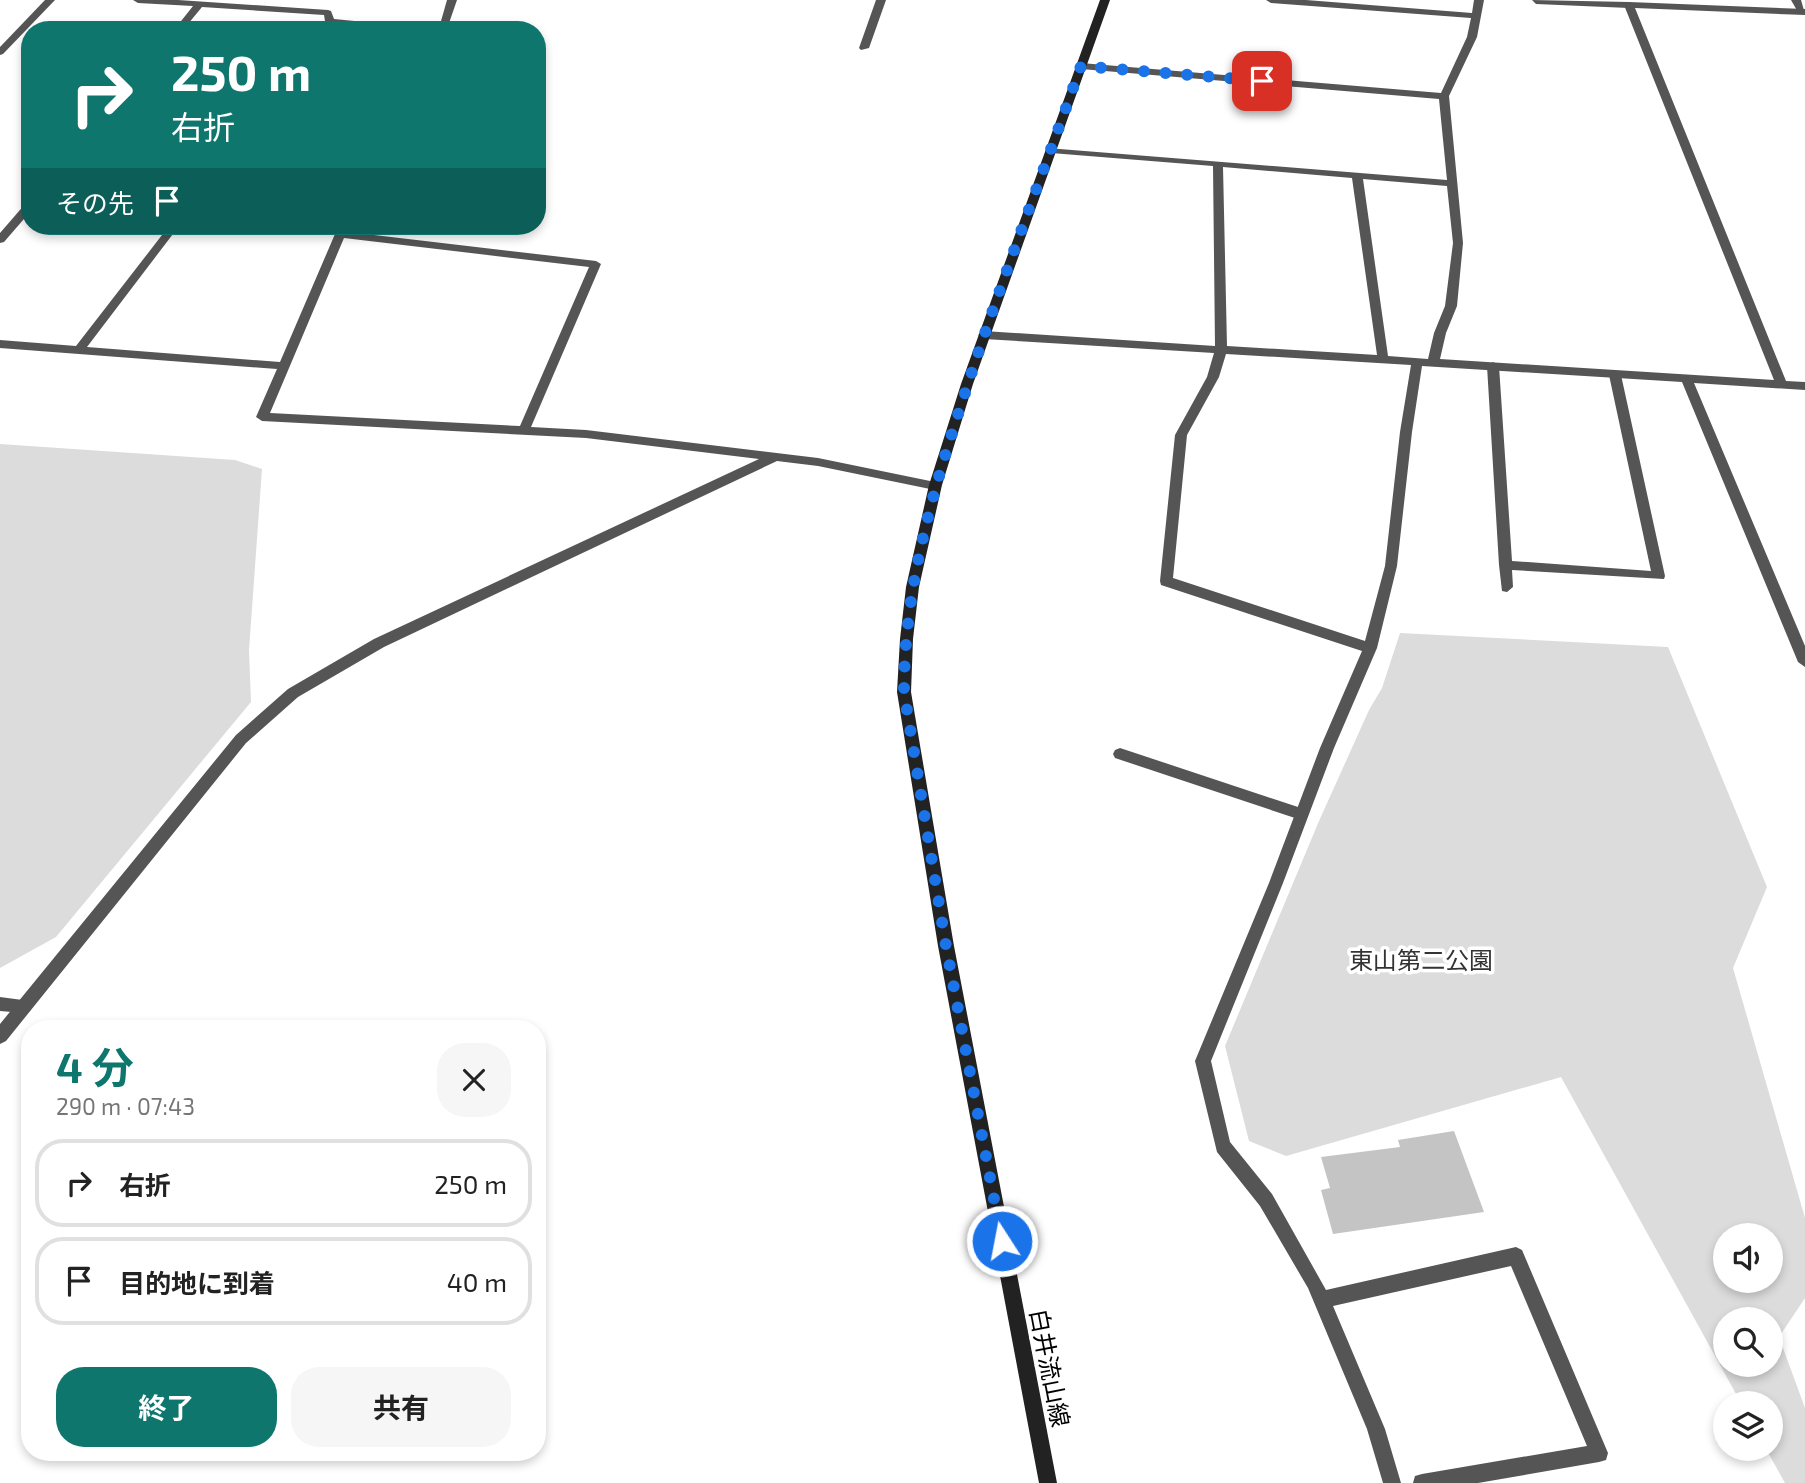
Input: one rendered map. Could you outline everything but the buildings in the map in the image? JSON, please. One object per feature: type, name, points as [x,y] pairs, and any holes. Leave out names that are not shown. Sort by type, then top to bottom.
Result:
[{"type":"main road","name":"白井流山線","points":[[1048,1483],[946,946],[904,692],[904,668],[920,544],[935,486],[984,335],[1105,0]]},
{"type":"street","points":[[30,21],[50,0]]},
{"type":"street","points":[[138,0],[328,13],[327,21]]},
{"type":"street","points":[[311,12],[318,0]]},
{"type":"street","points":[[447,21],[452,0]]},
{"type":"street","points":[[864,48],[881,0]]},
{"type":"street","points":[[1271,0],[1476,16]]},
{"type":"street","points":[[1392,1483],[1376,1429],[1321,1300],[1266,1200],[1223,1146],[1203,1061],[1370,648],[1391,566],[1406,432],[1425,362],[1451,306],[1458,243],[1444,96],[1472,37],[1479,0]]},
{"type":"street","points":[[1796,0],[1804,12]]},
{"type":"street","points":[[1536,1],[1804,12]]},
{"type":"street","points":[[186,21],[200,4]]},
{"type":"street","points":[[1629,5],[1782,385]]},
{"type":"street","points":[[0,52],[21,30]]},
{"type":"street","points":[[1081,66],[1444,96]]},
{"type":"street","points":[[1051,150],[1451,183]]},
{"type":"street","points":[[1218,164],[1221,350],[1213,377],[1181,435],[1166,581],[1370,648]]},
{"type":"street","points":[[1357,175],[1383,360]]},
{"type":"street","points":[[0,240],[21,216]]},
{"type":"street","points":[[79,350],[167,235]]},
{"type":"street","points":[[340,235],[262,417],[600,435],[818,462],[935,486]]},
{"type":"street","points":[[349,235],[596,264],[524,430]]},
{"type":"street","points":[[984,335],[1805,386]]},
{"type":"street","points":[[0,344],[283,366]]},
{"type":"street","points":[[1493,366],[1507,587]]},
{"type":"street","points":[[1505,565],[1659,576],[1615,375]]},
{"type":"street","points":[[1687,380],[1805,662]]},
{"type":"street","points":[[0,1036],[241,739],[293,693],[379,643],[776,456]]},
{"type":"street","points":[[1120,754],[1301,814]]},
{"type":"street","points":[[0,1004],[24,1006]]},
{"type":"street","points":[[1321,1300],[1516,1256],[1599,1453],[1422,1483]]},
{"type":"green space","points":[[0,444],[235,460],[262,469],[249,650],[251,702],[56,937],[0,968]]},
{"type":"green space","name":"東山第二公園","points":[[1400,633],[1668,647],[1767,887],[1733,968],[1805,1218],[1805,1298],[1783,1331],[1783,1307],[1713,1307],[1713,1352],[1561,1077],[1286,1156],[1249,1141],[1225,1046],[1319,821],[1369,710],[1382,688]]},
{"type":"green space","points":[[1783,1348],[1805,1408],[1805,1483],[1785,1483],[1773,1461],[1783,1461],[1783,1391],[1734,1391],[1727,1377],[1783,1377]]},
{"type":"route","points":[[1002,1241],[946,946],[904,692],[904,668],[920,544],[935,486],[984,335],[1081,66],[1262,81]]}]
